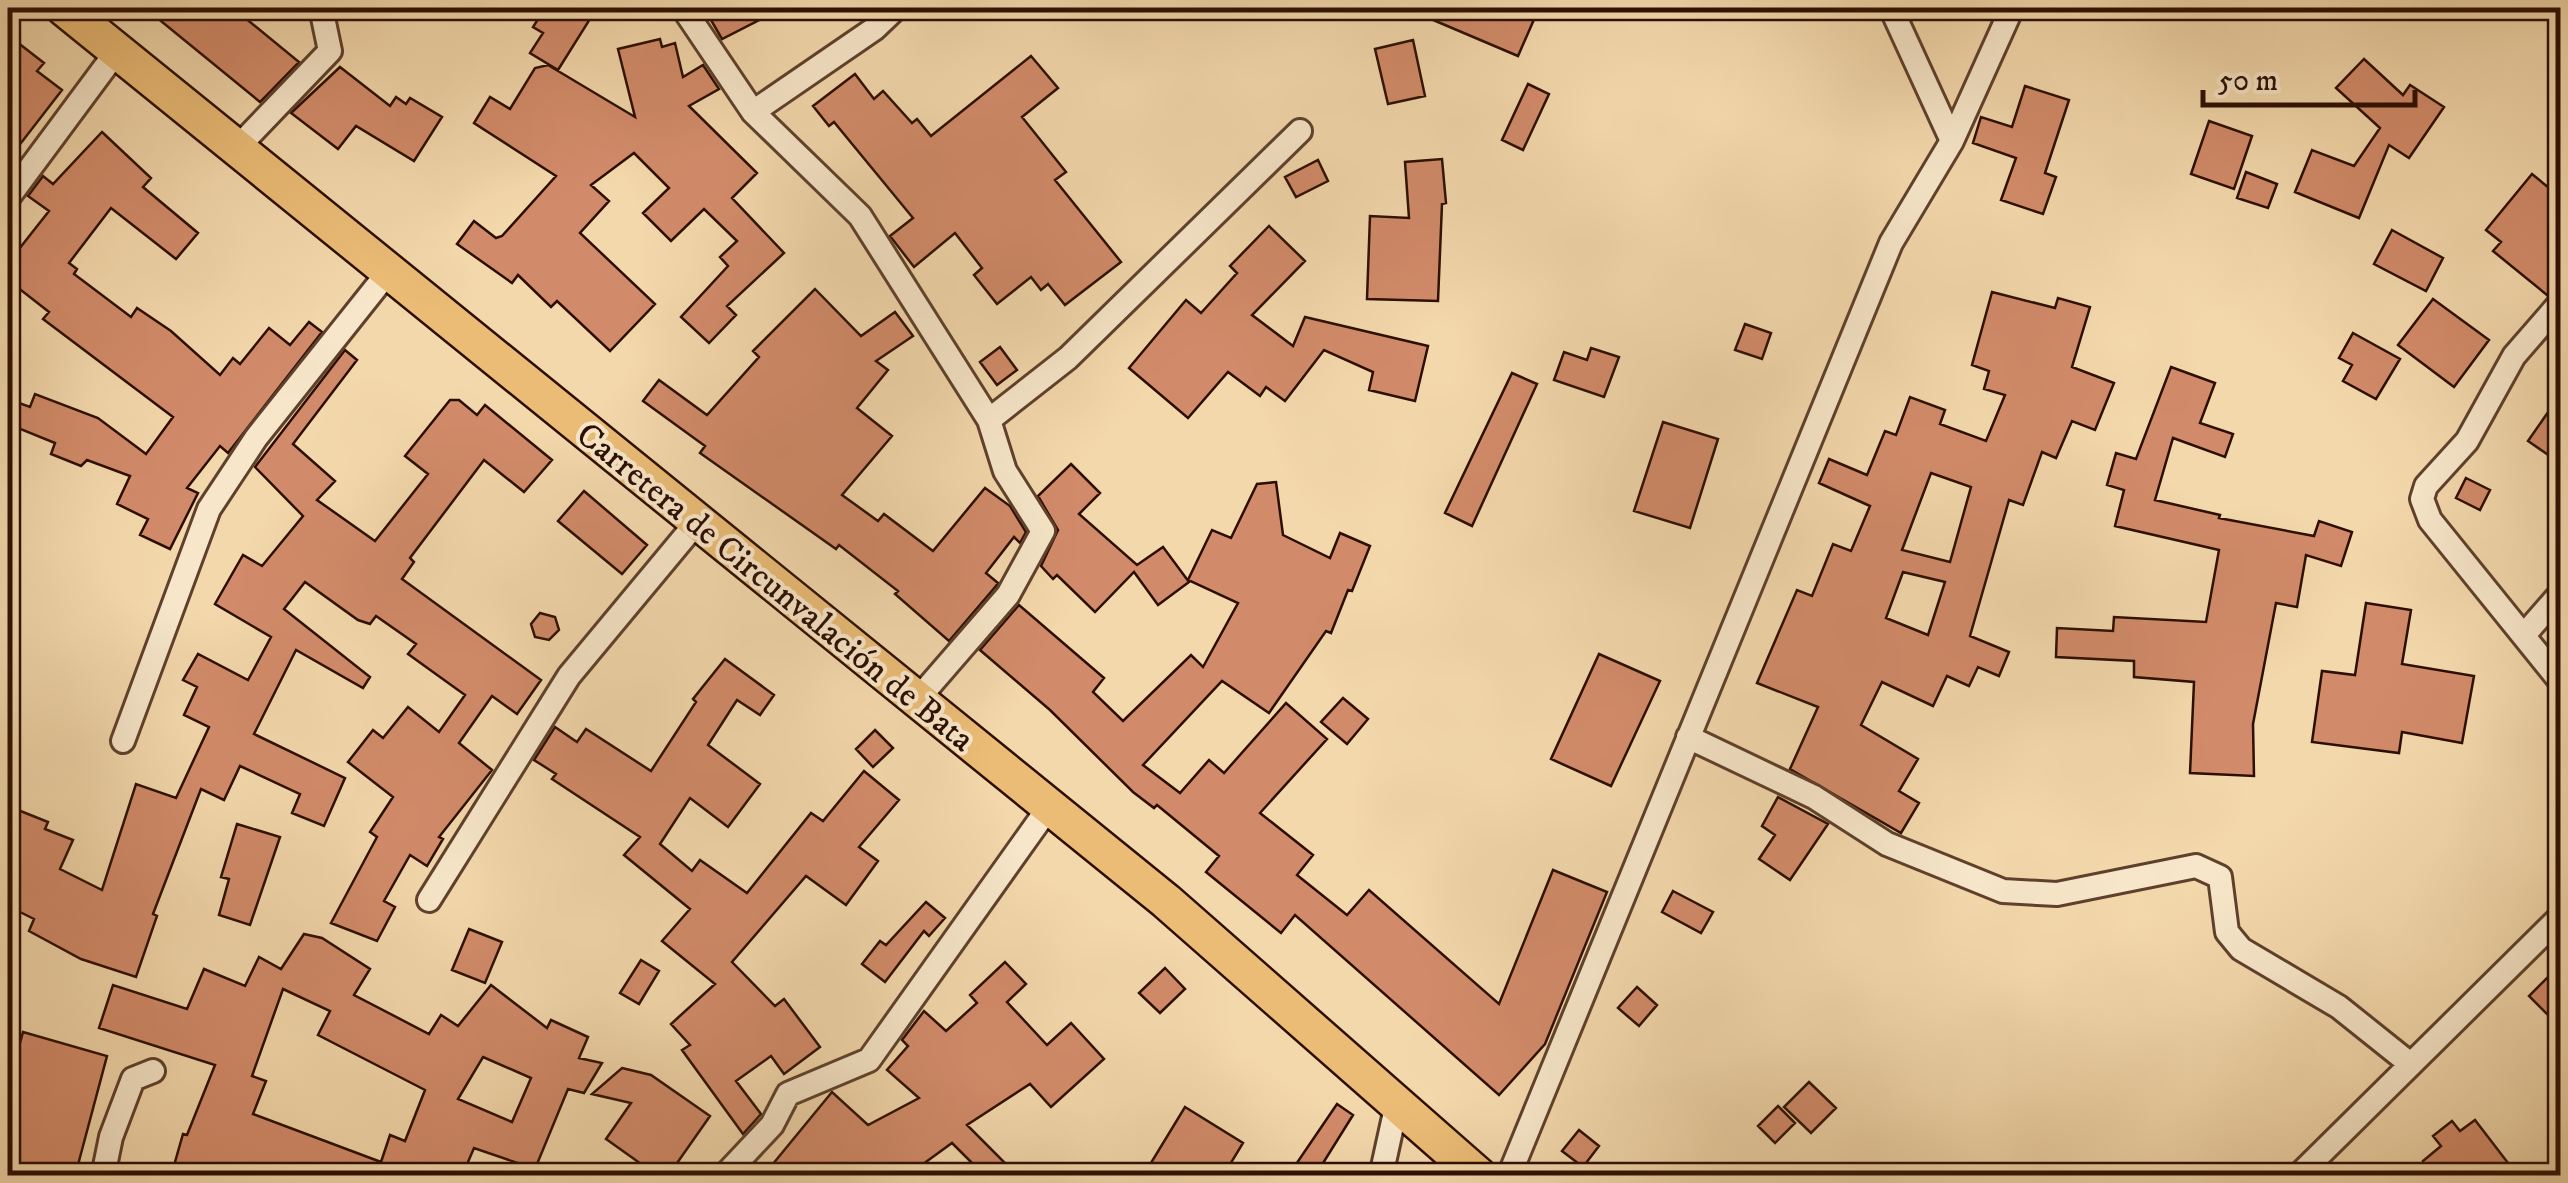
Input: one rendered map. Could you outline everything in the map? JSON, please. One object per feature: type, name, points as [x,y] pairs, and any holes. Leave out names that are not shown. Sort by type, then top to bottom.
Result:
[{"type":"main road","name":"Carretera de Circunvalación de Bata","points":[[64,8],[1166,901],[1479,1176]]},
{"type":"street","points":[[237,148],[330,50],[320,8]]},
{"type":"street","points":[[683,8],[752,112],[860,216],[989,420],[1005,471],[1044,531],[1008,594],[917,700]]},
{"type":"street","points":[[752,112],[874,29],[896,8]]},
{"type":"street","points":[[1891,8],[1952,141]]},
{"type":"street","points":[[1509,1176],[1892,244],[1952,141],[2012,8]]},
{"type":"street","points":[[8,198],[117,51]]},
{"type":"street","points":[[989,420],[1068,358],[1300,130]]},
{"type":"street","points":[[123,741],[208,509],[256,438],[389,271]]},
{"type":"street","points":[[2560,303],[2514,356],[2467,441],[2426,486],[2422,499],[2430,520],[2526,634],[2560,681]]},
{"type":"street","points":[[428,900],[494,789],[569,676],[698,522]]},
{"type":"street","points":[[2526,634],[2560,594]]},
{"type":"street","points":[[1688,736],[1814,797],[1887,844],[2004,891],[2057,894],[2196,866],[2210,869],[2220,877],[2227,932],[2240,950],[2339,1007],[2408,1063]]},
{"type":"street","points":[[724,1176],[772,1125],[788,1094],[869,1060],[1050,807]]},
{"type":"street","points":[[2298,1176],[2408,1063],[2560,917]]},
{"type":"street","points":[[103,1176],[124,1096],[134,1078],[153,1071]]},
{"type":"street","points":[[1381,1176],[1398,1103]]},
{"type":"building","points":[[145,8],[233,8],[299,62],[260,102]]},
{"type":"building","points":[[545,8],[571,8],[590,19],[558,70],[530,53],[543,33],[533,27]]},
{"type":"building","points":[[704,8],[783,8],[722,39]]},
{"type":"building","points":[[1405,8],[1539,8],[1518,56]]},
{"type":"building","points":[[8,35],[44,63],[37,71],[62,90],[14,152],[20,157],[8,174]]},
{"type":"building","points":[[660,39],[662,47],[675,43],[683,77],[703,65],[719,89],[689,106],[757,173],[732,198],[784,253],[727,306],[736,315],[709,343],[681,317],[728,266],[720,257],[737,241],[704,209],[671,241],[643,213],[669,188],[634,153],[591,185],[609,201],[580,233],[655,304],[610,351],[557,301],[551,307],[518,275],[512,283],[457,244],[474,221],[496,238],[502,236],[556,176],[474,123],[490,97],[510,109],[535,68],[548,65],[635,117],[618,49]]},
{"type":"building","points":[[1413,40],[1425,96],[1388,104],[1375,49]]},
{"type":"building","points":[[1031,56],[1058,88],[1022,117],[1066,172],[1055,180],[1121,262],[1065,305],[1048,284],[1041,290],[1031,277],[997,304],[974,275],[982,268],[955,233],[914,267],[890,236],[913,218],[834,122],[829,126],[813,106],[855,74],[874,99],[883,91],[912,123],[917,119],[931,136]]},
{"type":"building","points":[[2364,59],[2403,95],[2410,85],[2444,107],[2409,158],[2389,145],[2359,218],[2295,192],[2312,150],[2354,166],[2380,128],[2336,88]]},
{"type":"building","points":[[340,67],[390,106],[396,97],[406,104],[410,98],[442,117],[414,161],[356,126],[338,149],[291,113]]},
{"type":"building","points":[[1528,84],[1549,94],[1523,150],[1502,140]]},
{"type":"building","points":[[2025,86],[2069,100],[2045,173],[2056,177],[2043,214],[2001,200],[2016,158],[1973,143],[1981,117],[2012,127]]},
{"type":"building","points":[[2209,121],[2252,136],[2234,189],[2191,174]]},
{"type":"building","points":[[102,132],[151,178],[143,187],[198,233],[176,259],[111,208],[69,263],[77,269],[74,274],[131,317],[137,308],[171,331],[220,375],[233,358],[240,364],[269,328],[290,345],[309,322],[322,332],[228,453],[220,446],[187,488],[198,493],[170,549],[140,535],[148,519],[117,504],[130,476],[87,460],[81,466],[51,454],[55,443],[8,424],[8,399],[30,407],[35,394],[98,418],[146,454],[173,417],[43,319],[49,312],[8,280],[8,263],[49,211],[28,196],[43,176],[53,184]]},
{"type":"building","points":[[1442,159],[1446,203],[1442,204],[1438,301],[1367,299],[1370,216],[1409,218],[1405,162]]},
{"type":"building","points":[[1318,160],[1328,181],[1296,197],[1285,177]]},
{"type":"building","points":[[2246,172],[2277,184],[2268,208],[2237,198]]},
{"type":"building","points":[[2532,174],[2560,197],[2560,288],[2547,295],[2493,251],[2501,242],[2486,230]]},
{"type":"building","points":[[1269,226],[1305,261],[1252,315],[1293,346],[1305,317],[1428,346],[1415,401],[1369,390],[1373,372],[1324,350],[1285,401],[1266,387],[1260,396],[1228,372],[1188,418],[1129,368],[1186,300],[1201,313],[1237,273],[1230,266]]},
{"type":"building","points":[[2392,230],[2443,258],[2426,291],[2374,264]]},
{"type":"building","points":[[815,289],[861,336],[895,312],[913,336],[876,361],[888,370],[857,408],[892,436],[842,495],[878,521],[884,514],[933,551],[985,488],[1010,506],[1026,532],[1020,543],[1014,537],[986,573],[998,583],[949,641],[895,594],[898,591],[839,545],[836,549],[700,453],[705,446],[643,401],[659,380],[707,415],[759,357],[753,351]]},
{"type":"building","points":[[1992,292],[2055,308],[2058,298],[2090,307],[2072,367],[2114,383],[2095,430],[2072,421],[2056,458],[2042,452],[2023,505],[2009,500],[1970,636],[2009,652],[1999,676],[1978,667],[1969,686],[1947,676],[1933,706],[1882,682],[1861,725],[1918,759],[1899,791],[1919,803],[1901,833],[1790,769],[1818,707],[1757,683],[1797,590],[1812,596],[1833,544],[1851,551],[1870,506],[1819,483],[1829,459],[1867,475],[1885,431],[1896,435],[1910,397],[1945,410],[1940,424],[1986,441],[2005,395],[1984,389],[1989,371],[1972,365]],"holes":[[[1931,473],[1971,487],[1950,562],[1902,550]],[[1903,572],[1945,582],[1928,635],[1886,618]]]},
{"type":"building","points":[[2433,299],[2489,340],[2454,387],[2398,345]]},
{"type":"building","points":[[1745,324],[1771,333],[1762,359],[1735,350]]},
{"type":"building","points":[[2353,333],[2400,359],[2376,399],[2343,381],[2352,365],[2339,358]]},
{"type":"building","points":[[1000,347],[1017,370],[997,385],[980,362]]},
{"type":"building","points":[[1591,348],[1619,357],[1604,397],[1554,380],[1564,352],[1587,360]]},
{"type":"building","points":[[345,350],[357,360],[293,444],[335,481],[317,500],[375,541],[428,474],[405,456],[450,400],[459,400],[477,415],[485,405],[552,460],[524,492],[484,460],[410,558],[414,562],[402,579],[541,680],[517,714],[492,696],[459,743],[492,770],[439,837],[443,839],[427,866],[410,855],[384,901],[395,907],[377,941],[331,923],[377,837],[370,832],[393,797],[348,762],[373,730],[383,738],[408,707],[439,732],[465,695],[408,654],[416,644],[376,616],[370,624],[358,620],[305,582],[284,609],[370,677],[363,688],[296,650],[254,734],[345,778],[324,826],[292,813],[300,794],[240,766],[224,800],[201,789],[153,914],[157,916],[136,977],[81,959],[29,931],[34,919],[8,906],[8,821],[13,808],[48,822],[45,829],[73,840],[60,869],[102,890],[136,784],[176,798],[209,727],[184,715],[197,687],[183,680],[198,654],[248,680],[271,637],[215,604],[243,555],[262,566],[303,516],[255,467]]},
{"type":"building","points":[[2171,367],[2215,383],[2200,423],[2233,434],[2225,457],[2173,438],[2155,500],[2220,515],[2219,518],[2314,536],[2319,521],[2352,532],[2341,566],[2306,555],[2297,607],[2276,603],[2253,724],[2254,776],[2190,773],[2194,682],[2134,677],[2134,661],[2056,657],[2057,628],[2113,631],[2114,617],[2206,622],[2219,550],[2115,526],[2124,490],[2107,485],[2116,453],[2136,459]]},
{"type":"building","points":[[1512,373],[1537,384],[1472,526],[1445,513]]},
{"type":"building","points":[[2560,395],[2560,463],[2528,441]]},
{"type":"building","points":[[1663,422],[1718,439],[1690,528],[1634,511]]},
{"type":"building","points":[[1071,464],[1100,493],[1079,514],[1137,565],[1163,547],[1189,582],[1158,605],[1134,572],[1095,612],[1057,575],[1053,579],[1041,566],[1058,530],[1038,496]]},
{"type":"building","points":[[2466,478],[2490,490],[2480,510],[2456,498]]},
{"type":"building","points":[[1276,482],[1283,535],[1330,558],[1340,533],[1370,546],[1352,591],[1348,590],[1331,633],[1326,631],[1269,713],[1222,681],[1143,765],[1180,793],[1209,760],[1224,773],[1286,703],[1327,739],[1260,813],[1313,855],[1297,875],[1347,915],[1369,890],[1499,1004],[1553,870],[1607,892],[1545,1044],[1499,1095],[1295,915],[1281,933],[1206,872],[1219,856],[1157,805],[1154,808],[1133,792],[1050,710],[980,650],[1019,605],[1104,678],[1093,692],[1123,721],[1191,655],[1203,667],[1238,603],[1188,580],[1212,530],[1231,538],[1257,484]]},
{"type":"building","points":[[584,491],[647,545],[622,574],[558,521]]},
{"type":"building","points":[[2366,603],[2411,610],[2402,664],[2474,676],[2462,743],[2402,732],[2399,753],[2312,742],[2322,671],[2355,675]]},
{"type":"building","points":[[540,613],[555,617],[559,630],[549,640],[535,637],[531,624]]},
{"type":"building","points":[[1599,654],[1660,681],[1611,786],[1551,759]]},
{"type":"building","points":[[725,659],[774,695],[760,715],[737,700],[708,745],[760,784],[728,827],[690,798],[660,844],[692,871],[700,860],[747,893],[811,813],[823,821],[864,771],[899,800],[859,847],[878,861],[846,905],[806,876],[732,962],[775,1006],[784,999],[820,1047],[784,1074],[771,1056],[736,1081],[761,1114],[743,1134],[682,1050],[690,1045],[671,1024],[715,984],[662,941],[690,909],[624,855],[640,837],[552,779],[556,774],[534,760],[555,727],[577,742],[586,729],[651,771],[696,702],[693,699]]},
{"type":"building","points":[[1343,698],[1368,719],[1347,744],[1321,722]]},
{"type":"building","points":[[875,730],[893,748],[873,767],[856,749]]},
{"type":"building","points":[[1778,797],[1828,824],[1790,880],[1759,859],[1775,835],[1762,826]]},
{"type":"building","points":[[237,824],[280,837],[250,925],[219,915],[229,879],[221,877]]},
{"type":"building","points":[[1673,891],[1713,912],[1701,933],[1662,912]]},
{"type":"building","points":[[926,902],[945,918],[929,936],[924,931],[885,982],[862,964],[880,941],[886,945]]},
{"type":"building","points":[[469,929],[502,942],[485,983],[452,970]]},
{"type":"building","points":[[304,934],[322,938],[370,969],[354,995],[429,1034],[441,1015],[458,1026],[491,985],[547,1028],[551,1020],[588,1037],[579,1058],[602,1063],[584,1093],[568,1089],[535,1169],[474,1148],[462,1176],[171,1176],[183,1134],[187,1135],[215,1065],[99,1028],[113,985],[187,1009],[204,969],[245,986],[259,957],[281,969]],"holes":[[[283,989],[330,1011],[318,1035],[425,1090],[405,1141],[390,1135],[381,1162],[253,1114],[266,1081],[252,1076]],[[483,1057],[531,1078],[512,1122],[458,1099]]]},
{"type":"building","points":[[641,960],[659,971],[639,1004],[620,993]]},
{"type":"building","points":[[1005,962],[1026,984],[1007,1002],[1047,1045],[1071,1023],[1104,1059],[1051,1107],[1030,1084],[967,1125],[1004,1162],[991,1176],[985,1176],[952,1143],[919,1167],[925,1176],[763,1176],[832,1092],[868,1125],[919,1098],[887,1070],[908,1046],[902,1040],[924,1011],[946,1031],[977,1003],[970,995]]},
{"type":"building","points":[[1165,968],[1185,989],[1160,1013],[1139,993]]},
{"type":"building","points":[[2549,976],[2560,987],[2560,1027],[2529,996]]},
{"type":"building","points":[[1637,987],[1657,1005],[1639,1026],[1618,1008]]},
{"type":"building","points":[[23,1032],[107,1056],[75,1176],[8,1172],[8,1122],[19,1074],[12,1072]]},
{"type":"building","points":[[622,1068],[651,1075],[710,1116],[668,1176],[658,1176],[606,1139],[631,1103],[592,1094]]},
{"type":"building","points":[[1809,1082],[1836,1108],[1811,1133],[1784,1107]]},
{"type":"building","points":[[1337,1104],[1353,1115],[1315,1176],[1288,1176]]},
{"type":"building","points":[[1778,1106],[1795,1123],[1775,1143],[1758,1126]]},
{"type":"building","points":[[1185,1107],[1243,1143],[1223,1176],[1143,1176]]},
{"type":"building","points":[[2475,1120],[2518,1176],[2434,1176],[2423,1161],[2441,1146],[2433,1136],[2452,1121],[2460,1131]]},
{"type":"building","points":[[1579,1130],[1599,1146],[1583,1167],[1562,1151]]}]
